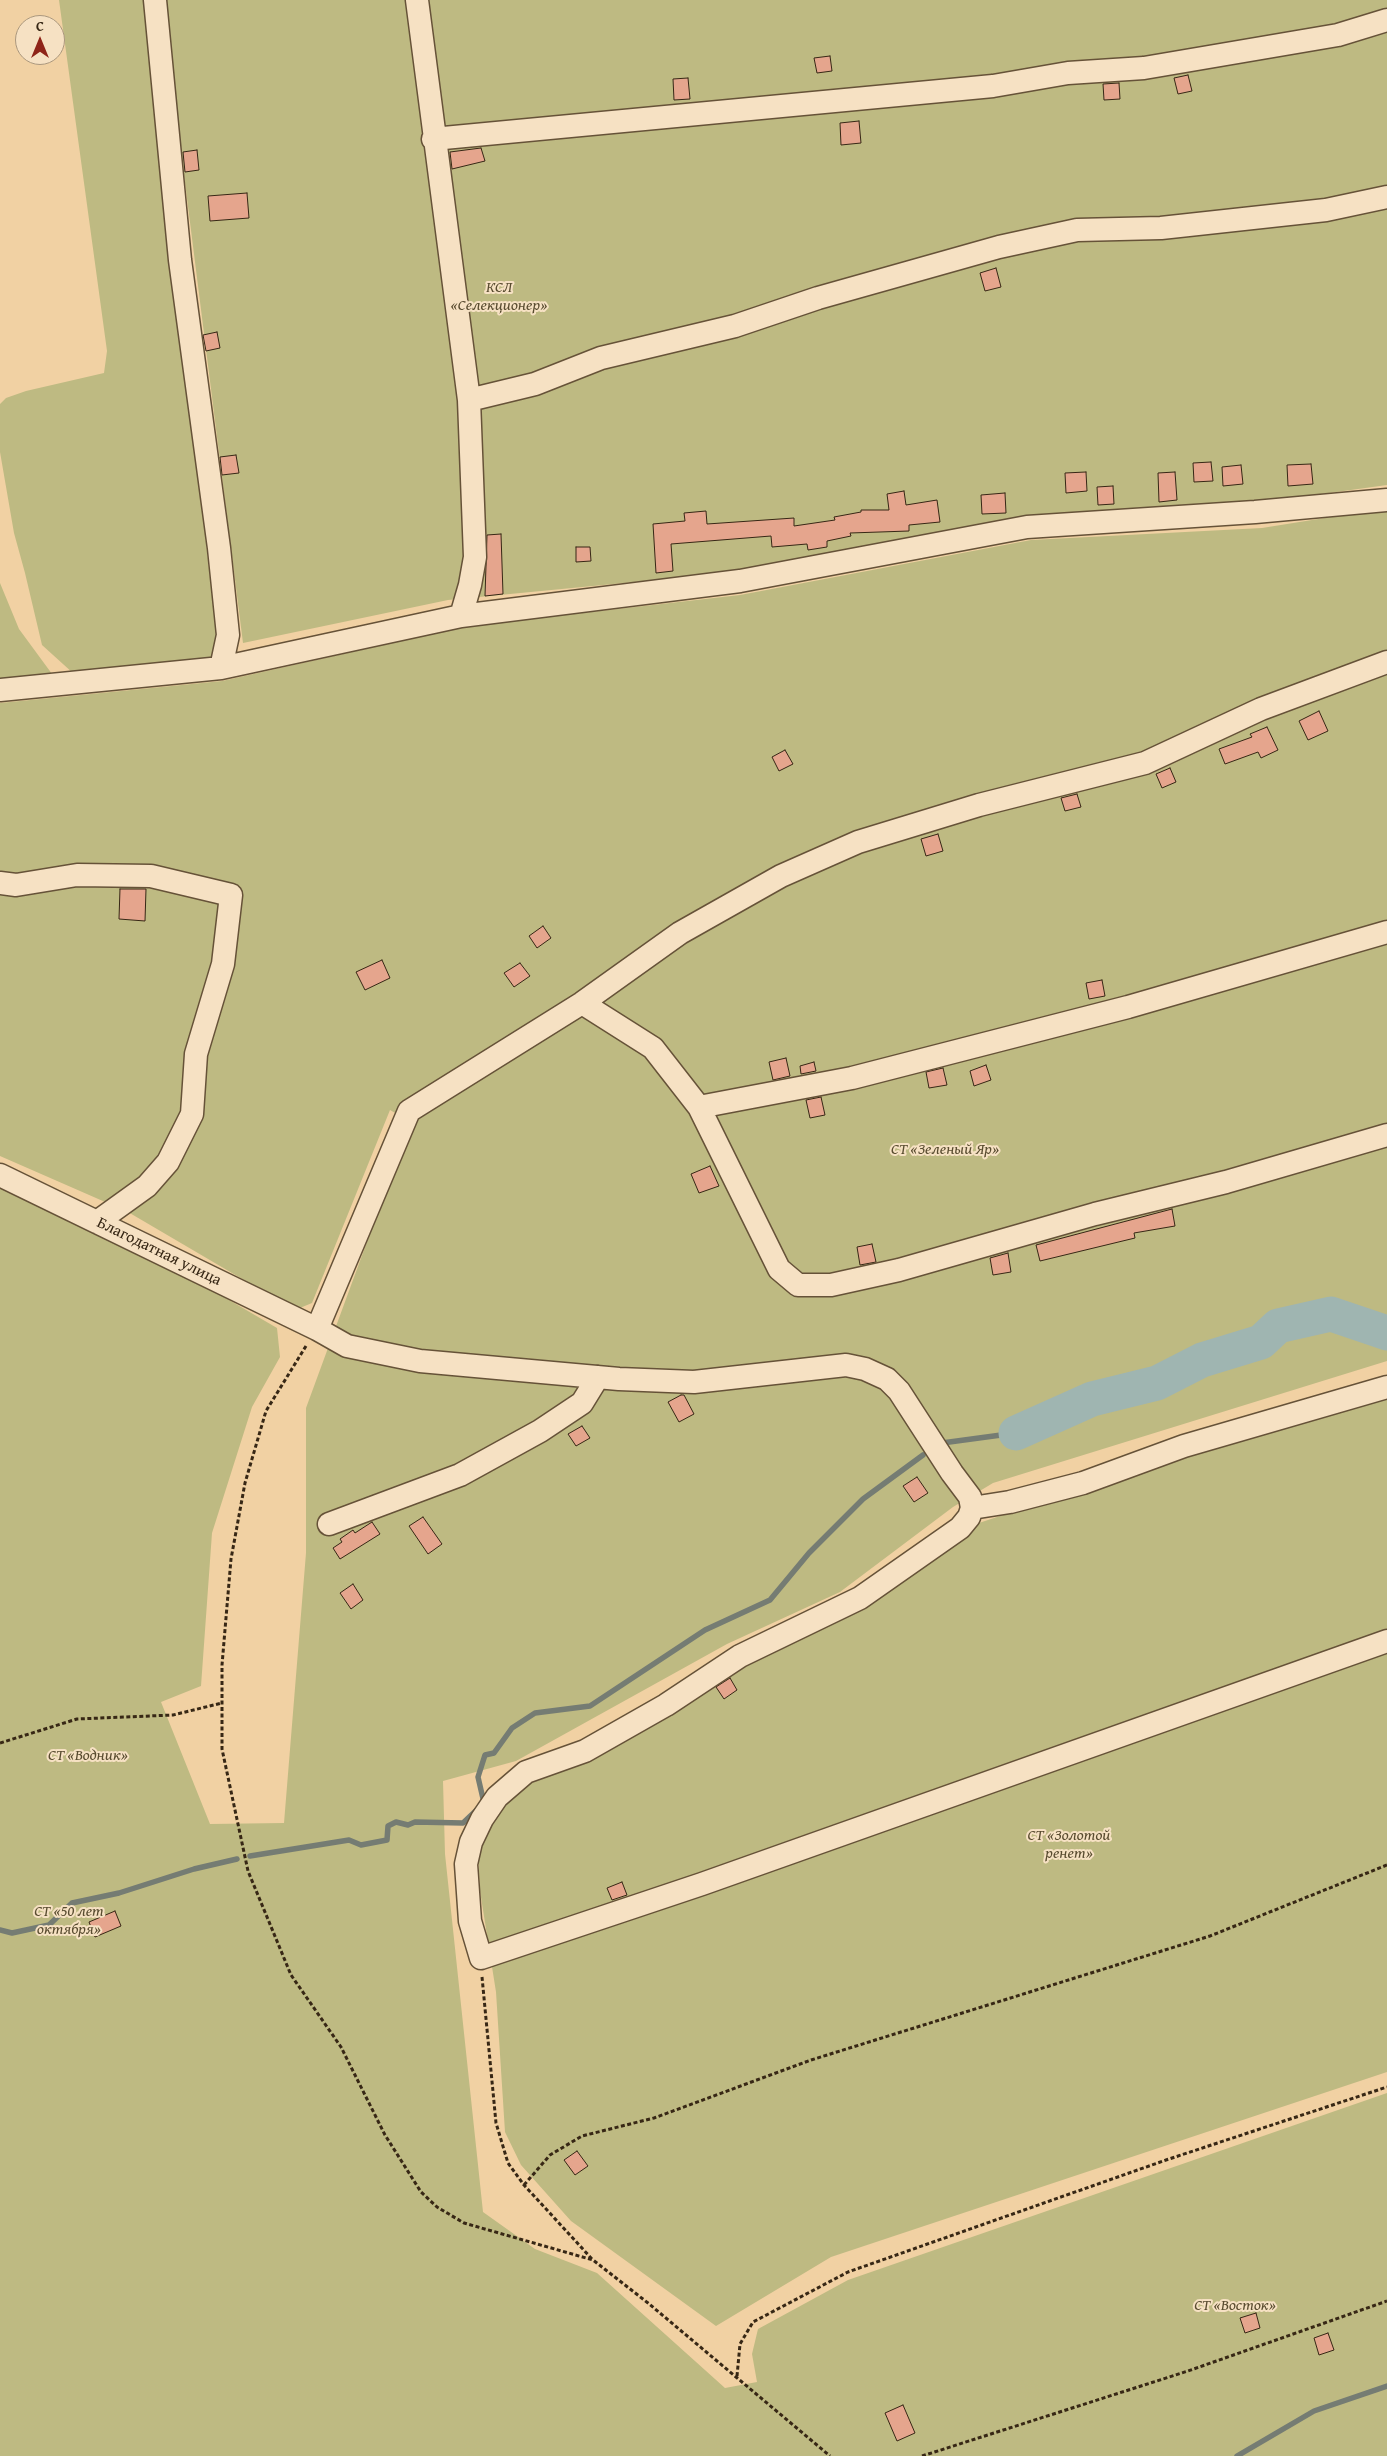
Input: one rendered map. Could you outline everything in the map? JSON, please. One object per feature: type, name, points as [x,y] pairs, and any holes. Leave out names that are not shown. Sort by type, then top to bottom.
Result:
[{"type":"street","points":[[155,0],[180,260],[219,548],[228,635],[221,668]]},
{"type":"street","points":[[416,0],[469,400],[475,557],[470,585],[461,616]]},
{"type":"street","points":[[433,139],[993,86],[1068,73],[1154,66],[1338,35],[1387,20]]},
{"type":"street","points":[[469,400],[535,384],[601,358],[735,326],[818,298],[998,247],[1077,230],[1161,228],[1326,210],[1387,197]]},
{"type":"street","points":[[0,690],[221,668],[461,616],[740,581],[1027,527],[1255,512],[1387,500]]},
{"type":"street","points":[[317,1329],[409,1111],[582,1003],[680,933],[781,876],[858,842],[980,806],[1145,763],[1261,709],[1387,662]]},
{"type":"street","points":[[0,883],[16,885],[77,875],[151,876],[231,895],[223,964],[196,1054],[192,1114],[168,1162],[147,1186],[96,1222]]},
{"type":"street","points":[[699,1108],[852,1078],[1128,1007],[1387,932]]},
{"type":"street","points":[[582,1003],[653,1048],[699,1108],[779,1269],[798,1285],[831,1285],[899,1270],[1095,1214],[1226,1182],[1387,1134]]},
{"type":"street","name":"Благодатная улица","points":[[0,1175],[317,1329],[347,1346],[420,1361],[598,1377],[694,1382],[846,1365],[864,1369],[886,1379],[900,1390],[970,1497],[972,1508]]},
{"type":"street","points":[[329,1524],[460,1475],[540,1432],[582,1403],[598,1377]]},
{"type":"street","points":[[1387,1387],[1184,1446],[1083,1483],[1042,1495],[972,1508],[969,1517],[960,1528],[860,1598],[740,1656],[666,1705],[585,1751],[526,1772],[497,1797],[482,1820],[472,1842],[466,1864],[470,1922],[480,1958],[712,1881],[1387,1641]]},
{"type":"path","points":[[317,1329],[266,1411],[246,1483],[231,1559],[222,1665],[222,1749],[248,1871],[291,1975],[341,2046],[385,2135],[421,2192],[437,2207],[464,2223],[593,2260]]},
{"type":"path","points":[[0,1744],[77,1719],[173,1715],[222,1703]]},
{"type":"path","points":[[524,2185],[550,2155],[582,2136],[654,2118],[811,2060],[1210,1936],[1387,1865]]},
{"type":"path","points":[[480,1958],[496,2123],[508,2163],[524,2185],[593,2260],[737,2377],[830,2456]]},
{"type":"path","points":[[737,2377],[740,2344],[753,2322],[848,2272],[1166,2160],[1387,2087]]},
{"type":"path","points":[[922,2456],[1188,2371],[1387,2301]]},
{"type":"green space","points":[[59,0],[150,0],[183,339],[217,639],[217,655],[209,661],[74,674],[42,645],[14,533],[0,452],[0,404],[6,398],[26,391],[104,373],[107,351],[65,44],[65,15],[61,15]]},
{"type":"green space","name":"КСЛ «Селекционер»","points":[[162,0],[1387,0],[1387,485],[1300,497],[1117,510],[717,574],[448,600],[243,643]]},
{"type":"green space","points":[[1387,508],[1387,1361],[993,1483],[953,1507],[840,1592],[727,1644],[516,1761],[443,1781],[445,1854],[483,2212],[535,2249],[597,2273],[725,2388],[757,2382],[752,2354],[758,2329],[848,2280],[1387,2093],[1387,2456],[0,2456],[0,1188],[212,1290],[277,1328],[280,1357],[252,1407],[212,1533],[201,1686],[161,1702],[210,1824],[284,1823],[306,1553],[306,1408],[411,1122],[390,1110],[312,1303],[295,1310],[128,1212],[0,1156],[0,703],[222,681],[469,626],[740,595],[1031,540],[1262,528]]},
{"type":"green space","points":[[0,583],[19,629],[55,678],[0,683]]},
{"type":"green space","name":"СТ «Золотой ренет»","points":[[1387,1392],[1387,2072],[831,2257],[716,2326],[571,2221],[521,2165],[505,2132],[496,1992],[480,1891],[478,1852],[493,1819],[521,1787],[588,1761],[699,1690],[855,1610],[970,1526],[1180,1456]]},
{"type":"building","points":[[830,56],[832,71],[817,73],[814,58]]},
{"type":"building","points":[[1188,75],[1192,91],[1178,94],[1174,78]]},
{"type":"building","points":[[688,78],[690,99],[674,100],[673,79]]},
{"type":"building","points":[[1119,83],[1120,99],[1104,100],[1103,84]]},
{"type":"building","points":[[859,121],[861,143],[841,145],[840,123]]},
{"type":"building","points":[[481,148],[485,161],[452,169],[450,152]]},
{"type":"building","points":[[197,150],[199,170],[185,172],[183,152]]},
{"type":"building","points":[[247,193],[249,218],[210,221],[208,196]]},
{"type":"building","points":[[996,268],[1001,287],[985,291],[980,273]]},
{"type":"building","points":[[217,332],[220,348],[206,351],[203,335]]},
{"type":"building","points":[[236,455],[239,473],[222,475],[220,457]]},
{"type":"building","points":[[1211,462],[1213,481],[1194,482],[1193,463]]},
{"type":"building","points":[[1311,464],[1313,484],[1288,486],[1287,465]]},
{"type":"building","points":[[1241,465],[1243,484],[1223,486],[1222,467]]},
{"type":"building","points":[[1086,472],[1087,491],[1066,493],[1065,473]]},
{"type":"building","points":[[1175,472],[1177,500],[1159,502],[1158,473]]},
{"type":"building","points":[[1113,486],[1114,504],[1098,505],[1097,487]]},
{"type":"building","points":[[904,491],[906,505],[937,500],[940,522],[909,525],[909,531],[850,533],[851,536],[827,541],[827,547],[808,550],[807,544],[772,547],[771,536],[671,544],[673,571],[656,573],[653,524],[685,521],[684,513],[706,511],[707,524],[794,518],[794,526],[835,520],[834,517],[861,512],[861,510],[889,510],[887,494]]},
{"type":"building","points":[[1005,493],[1006,513],[982,514],[981,495]]},
{"type":"building","points":[[501,534],[503,594],[485,596],[487,535]]},
{"type":"building","points":[[576,547],[590,547],[591,561],[576,562]]},
{"type":"building","points":[[1319,711],[1328,731],[1308,740],[1299,721]]},
{"type":"building","points":[[1267,727],[1278,750],[1261,758],[1258,752],[1225,764],[1219,749],[1252,737],[1250,734]]},
{"type":"building","points":[[785,750],[793,764],[779,771],[772,757]]},
{"type":"building","points":[[1170,768],[1176,782],[1162,788],[1156,774]]},
{"type":"building","points":[[1077,794],[1081,807],[1065,811],[1061,798]]},
{"type":"building","points":[[938,834],[943,851],[926,856],[921,839]]},
{"type":"building","points":[[120,889],[146,889],[145,921],[119,919]]},
{"type":"building","points":[[543,926],[551,938],[537,948],[529,936]]},
{"type":"building","points":[[382,960],[390,978],[365,990],[356,972]]},
{"type":"building","points":[[520,963],[530,976],[514,987],[504,973]]},
{"type":"building","points":[[1102,980],[1105,996],[1089,999],[1086,983]]},
{"type":"building","points":[[786,1058],[790,1076],[773,1080],[769,1062]]},
{"type":"building","points":[[814,1062],[816,1071],[801,1074],[800,1066]]},
{"type":"building","points":[[986,1065],[991,1080],[974,1086],[970,1071]]},
{"type":"building","points":[[943,1068],[947,1085],[929,1088],[926,1072]]},
{"type":"building","points":[[821,1097],[825,1115],[810,1118],[806,1100]]},
{"type":"building","points":[[710,1166],[719,1186],[699,1193],[691,1174]]},
{"type":"building","points":[[1172,1209],[1175,1226],[1134,1233],[1135,1238],[1040,1261],[1036,1245]]},
{"type":"building","points":[[872,1244],[876,1262],[860,1265],[857,1247]]},
{"type":"building","points":[[1008,1253],[1011,1272],[993,1275],[990,1258]]},
{"type":"building","points":[[684,1395],[694,1414],[679,1422],[668,1402]]},
{"type":"building","points":[[582,1426],[590,1438],[576,1446],[568,1434]]},
{"type":"building","points":[[917,1477],[928,1493],[914,1502],[903,1486]]},
{"type":"building","points":[[423,1517],[442,1544],[428,1554],[409,1526]]},
{"type":"building","points":[[372,1522],[380,1534],[340,1559],[333,1548],[342,1542],[340,1539],[353,1530],[355,1533]]},
{"type":"building","points":[[353,1584],[363,1600],[351,1609],[340,1593]]},
{"type":"building","points":[[730,1678],[737,1690],[724,1699],[716,1687]]},
{"type":"building","points":[[622,1882],[627,1895],[612,1900],[607,1888]]},
{"type":"building","points":[[115,1911],[121,1926],[95,1937],[89,1922]]},
{"type":"building","points":[[577,2151],[588,2166],[575,2175],[564,2160]]},
{"type":"building","points":[[1256,2313],[1260,2328],[1245,2333],[1240,2318]]},
{"type":"building","points":[[1328,2333],[1334,2350],[1319,2355],[1314,2338]]},
{"type":"building","points":[[903,2405],[915,2433],[897,2441],[885,2413]]},
{"type":"waterway","points":[[1016,1433],[1092,1399],[1157,1383],[1202,1360],[1261,1342],[1278,1326],[1331,1314],[1387,1333]]},
{"type":"waterway","points":[[942,1443],[1016,1433]]},
{"type":"waterway","points":[[250,1856],[349,1840],[361,1845],[387,1840],[388,1826],[396,1822],[408,1825],[415,1822],[463,1823],[484,1803],[478,1777],[485,1755],[494,1753],[512,1728],[535,1713],[590,1706],[705,1630],[770,1600],[809,1553],[863,1499],[923,1455]]},
{"type":"waterway","points":[[0,1930],[12,1933],[49,1925],[72,1903],[119,1893],[194,1869],[237,1859]]},
{"type":"waterway","points":[[1237,2456],[1314,2411],[1387,2386]]},
{"type":"park label","name":"СТ «Зеленый Яр»","points":[[945,1150]]},
{"type":"park label","name":"СТ «Водник»","points":[[88,1756]]},
{"type":"park label","name":"СТ «50 лет октября»","points":[[69,1921]]},
{"type":"park label","name":"СТ «Восток»","points":[[1235,2306]]}]
